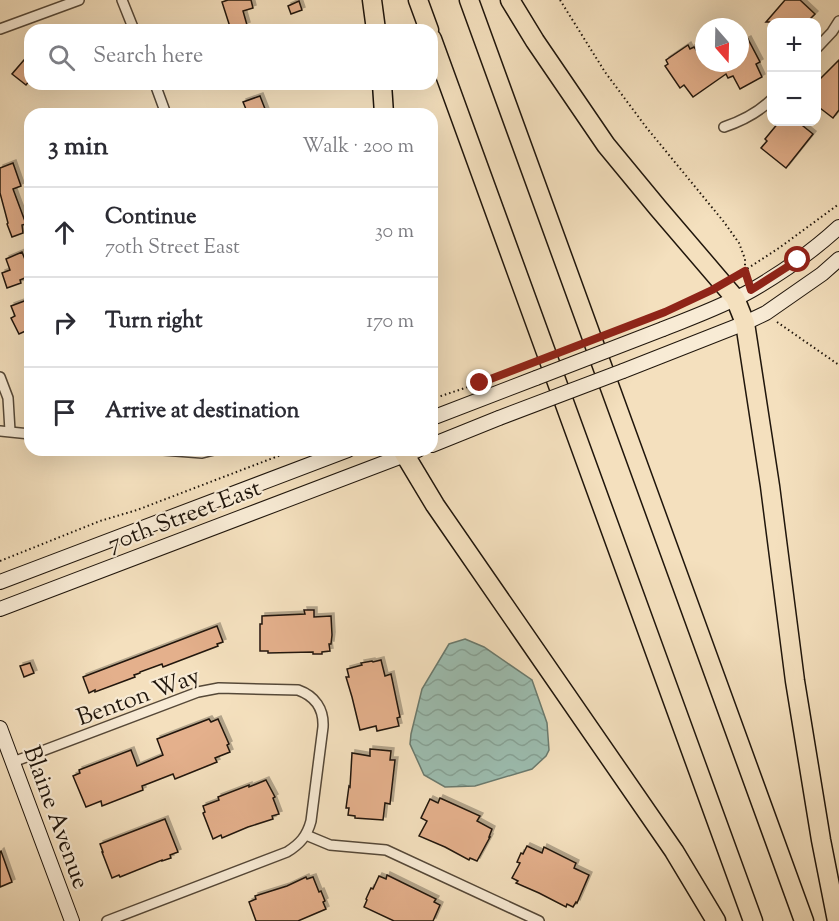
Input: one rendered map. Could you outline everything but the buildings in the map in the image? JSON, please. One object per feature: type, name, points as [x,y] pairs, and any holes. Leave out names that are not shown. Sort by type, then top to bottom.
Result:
[{"type":"highway","points":[[372,0],[375,24]]},
{"type":"highway","points":[[418,0],[427,24]]},
{"type":"highway","points":[[469,0],[804,921]]},
{"type":"highway","points":[[510,0],[606,145],[722,284],[743,294],[745,323],[770,486],[795,681],[837,921]]},
{"type":"highway","points":[[438,55],[753,921]]},
{"type":"highway","points":[[382,90],[384,108]]},
{"type":"highway","points":[[410,456],[435,505],[674,851],[716,921]]},
{"type":"main road","points":[[438,416],[663,329],[743,294],[798,260],[839,227]]},
{"type":"main road","points":[[438,442],[745,323],[766,313],[822,274],[839,259]]},
{"type":"main road","name":"70th Street East","points":[[0,582],[332,456]]},
{"type":"main road","name":"70th Street East","points":[[0,609],[398,456]]},
{"type":"main road","name":"Blaine Avenue","points":[[0,728],[72,921]]},
{"type":"street","points":[[0,29],[79,0]]},
{"type":"street","points":[[122,0],[132,24]]},
{"type":"street","points":[[821,44],[839,21]]},
{"type":"street","points":[[157,90],[164,108]]},
{"type":"street","points":[[724,127],[741,121],[767,104]]},
{"type":"street","points":[[0,377],[8,398],[10,431]]},
{"type":"street","points":[[0,431],[24,433]]},
{"type":"street","name":"Benton Way","points":[[13,762],[209,689],[298,690],[316,702],[323,720],[312,821],[306,836]]},
{"type":"street","points":[[106,921],[287,852],[296,847],[306,836],[330,845],[386,850],[539,921]]},
{"type":"path","points":[[560,0],[605,72],[739,243],[745,259],[743,294]]},
{"type":"path","points":[[438,397],[665,312],[745,271],[839,204]]},
{"type":"path","points":[[766,313],[781,326],[839,364]]},
{"type":"path","points":[[0,561],[100,521],[137,510],[278,456]]},
{"type":"water","points":[[465,639],[484,647],[532,680],[547,723],[549,750],[532,769],[475,786],[445,787],[424,775],[410,744],[411,734],[422,689],[449,644]]},
{"type":"route","points":[[480,383],[665,312],[712,290],[745,271],[751,290],[798,260]]}]
